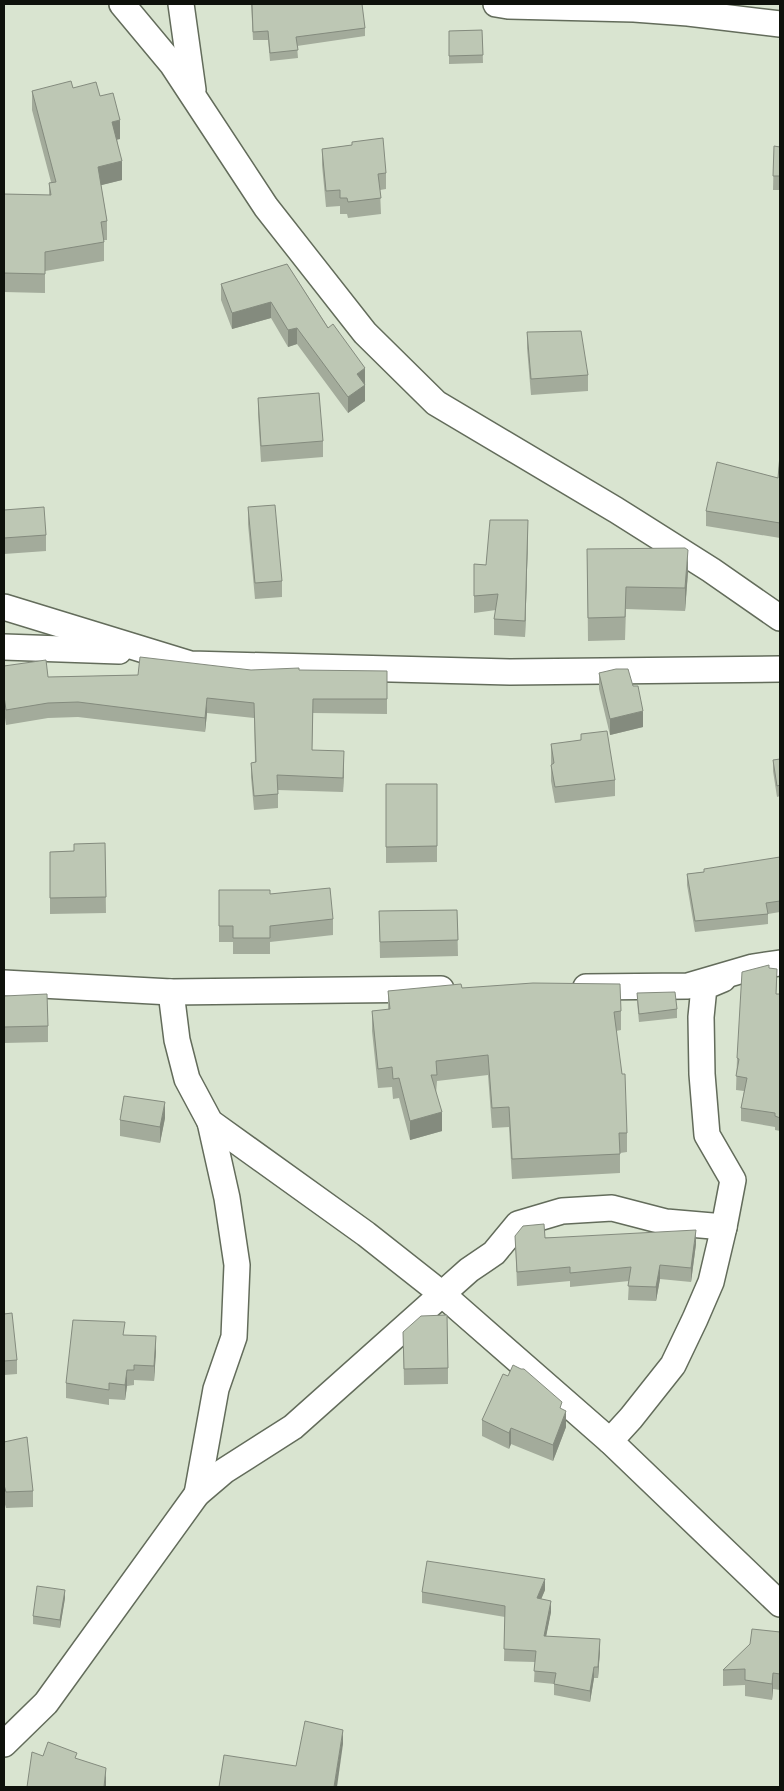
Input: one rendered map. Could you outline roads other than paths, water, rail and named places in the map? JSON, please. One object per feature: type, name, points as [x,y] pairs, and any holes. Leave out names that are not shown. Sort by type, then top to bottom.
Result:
[{"type":"street","points":[[122,4],[172,64],[266,207],[366,333],[436,403],[624,515],[711,570],[780,618]]},
{"type":"street","points":[[181,4],[194,96]]},
{"type":"street","points":[[496,4],[508,6],[643,9],[780,24]]},
{"type":"street","points":[[4,607],[190,664],[510,672],[780,669]]},
{"type":"street","points":[[4,648],[151,652]]},
{"type":"street","points":[[568,988],[688,986],[753,966],[780,963]]},
{"type":"street","points":[[610,1441],[673,1365],[711,1282],[733,1180],[707,1135],[700,1017],[704,987],[753,966]]},
{"type":"street","points":[[4,983],[170,992],[459,989]]},
{"type":"street","points":[[170,992],[177,1040],[187,1079],[210,1122],[228,1198],[237,1265],[234,1337],[216,1388],[197,1494]]},
{"type":"street","points":[[210,1122],[366,1234],[442,1294],[610,1441],[780,1604]]},
{"type":"street","points":[[4,1744],[46,1703],[197,1494],[224,1471],[293,1427],[469,1270],[494,1253],[518,1224],[562,1211],[612,1208],[666,1222],[724,1227]]}]
